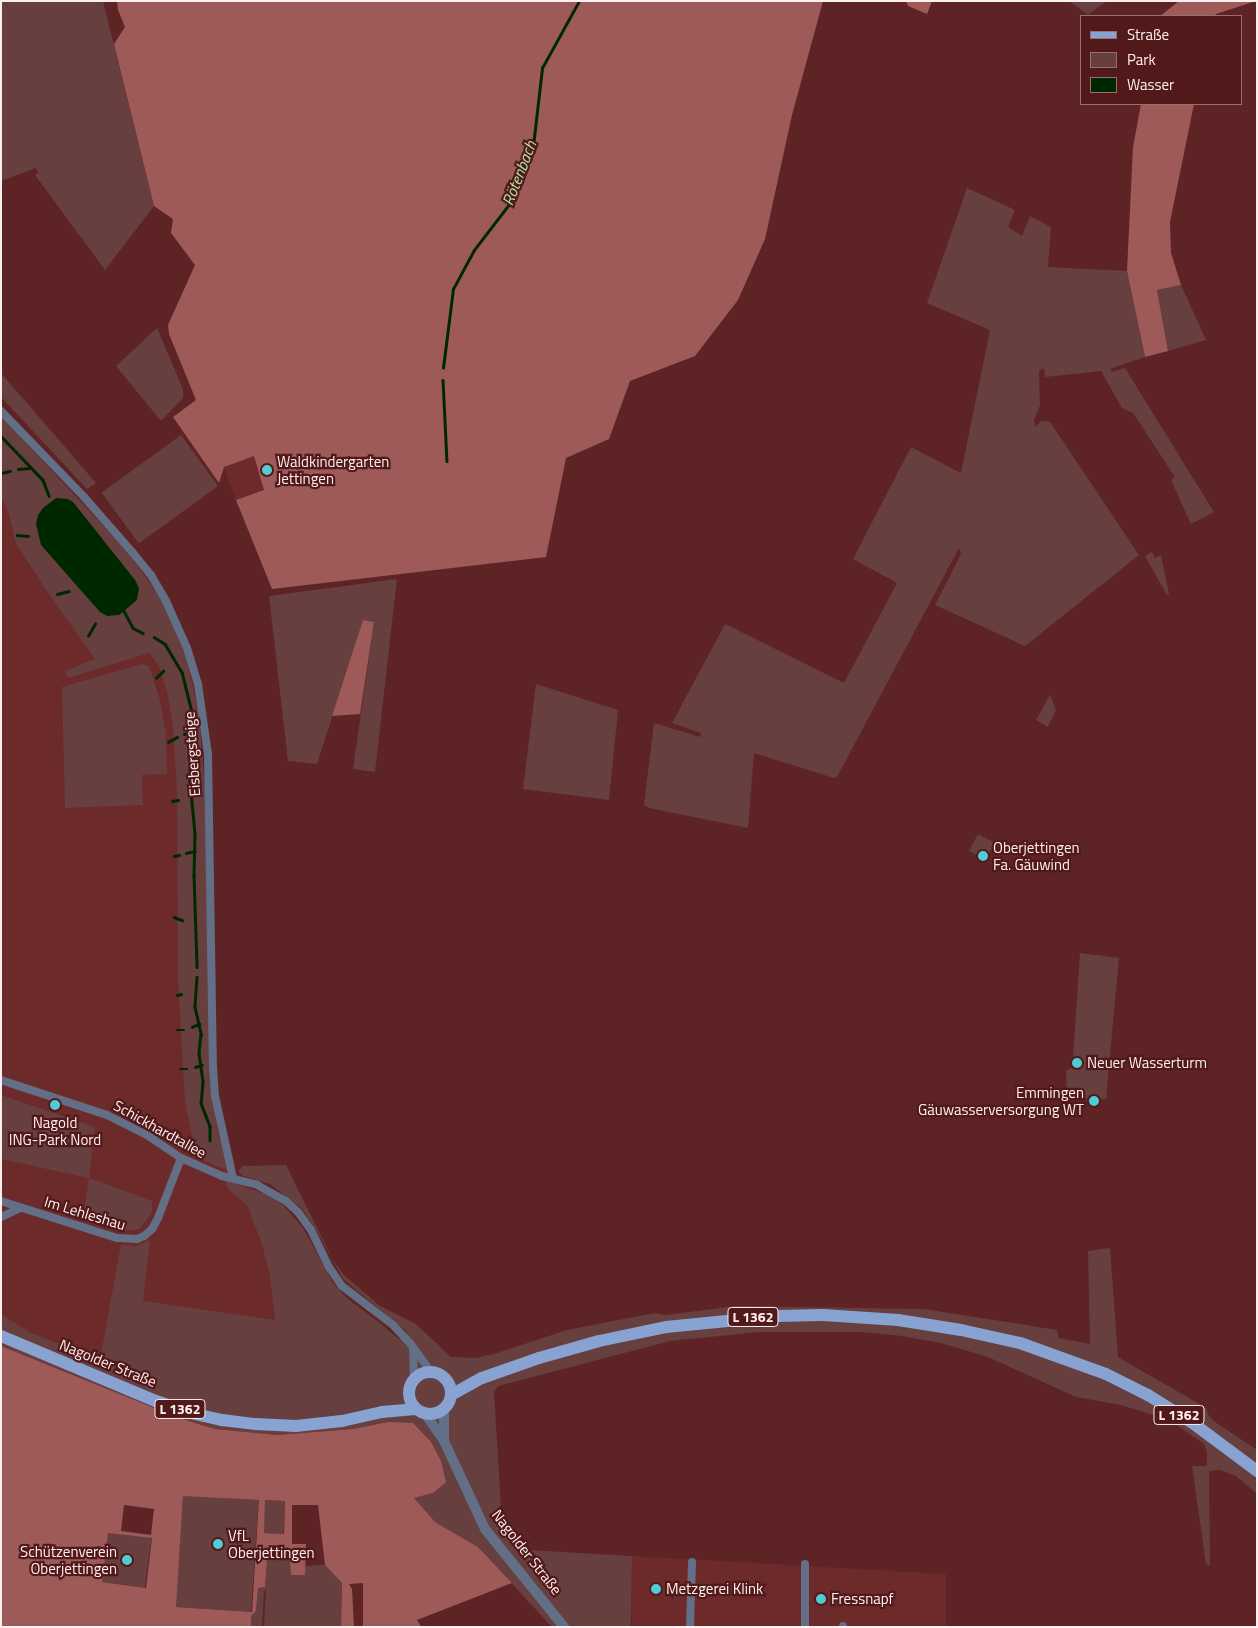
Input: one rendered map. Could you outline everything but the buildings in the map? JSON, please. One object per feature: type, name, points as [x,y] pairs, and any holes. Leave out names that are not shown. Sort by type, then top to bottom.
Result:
[{"type":"main road","name":"L 1362","points":[[451,1395],[482,1378],[599,1341],[666,1326],[778,1316],[898,1320],[961,1330],[1030,1347],[1094,1369],[1148,1395],[1187,1420],[1257,1471]]},
{"type":"main road","name":"Nagolder Straße","points":[[1,1336],[174,1407],[214,1418],[276,1426],[342,1421],[382,1412],[420,1412]]},
{"type":"main road","points":[[431,1372],[446,1379],[451,1395],[444,1409],[432,1415],[420,1412],[411,1405],[408,1393],[414,1378],[419,1374],[431,1372]]},
{"type":"main road","name":"L 1362","points":[[446,1379],[482,1378]]},
{"type":"main road","name":"Nagolder Straße","points":[[382,1412],[408,1393]]},
{"type":"street","name":"Eisbergsteige","points":[[1,411],[84,498],[139,560],[166,601],[187,648],[198,684],[208,754],[215,1096],[233,1178]]},
{"type":"street","name":"Schickhardtallee","points":[[1,1080],[107,1114],[147,1135],[181,1158],[272,1192],[298,1212],[311,1230],[329,1267],[342,1286],[393,1325],[414,1348],[431,1372]]},
{"type":"street","name":"Im Lehleshau","points":[[1,1202],[117,1238],[137,1239],[152,1229],[158,1218],[181,1158]]},
{"type":"street","name":"Im Lehleshau","points":[[1,1217],[20,1208]]},
{"type":"street","points":[[414,1348],[414,1378]]},
{"type":"street","name":"Nagolder Straße","points":[[444,1409],[444,1441]]},
{"type":"street","name":"Nagolder Straße","points":[[420,1412],[444,1441],[484,1529],[564,1627]]},
{"type":"street","points":[[690,1627],[692,1562]]},
{"type":"street","points":[[804,1627],[805,1564]]},
{"type":"shaded area","points":[[117,1],[823,1],[792,115],[765,239],[738,300],[695,356],[630,381],[609,439],[566,458],[546,557],[272,589],[236,500],[264,490],[254,456],[224,467],[219,483],[173,417],[196,400],[169,334],[168,325],[195,265],[171,233],[173,219],[154,206],[114,44],[125,27],[118,10]]},
{"type":"shaded area","points":[[906,1],[932,1],[927,14],[908,6]]},
{"type":"shaded area","points":[[1179,1],[1256,1],[1216,15],[1161,15]]},
{"type":"shaded area","points":[[1141,105],[1194,105],[1170,222],[1171,253],[1181,285],[1157,290],[1168,351],[1145,357],[1127,271],[1133,147]]},
{"type":"shaded area","points":[[1,416],[126,550],[145,575],[159,596],[193,681],[203,753],[211,1086],[218,1131],[232,1182],[253,1189],[283,1205],[303,1228],[333,1283],[347,1298],[388,1328],[272,1415],[1,1330]]},
{"type":"shaded area","name":"Waldkindergarten Jettingen","points":[[298,440],[310,473],[236,500],[224,467]]},
{"type":"shaded area","points":[[363,620],[374,622],[360,714],[332,716]]},
{"type":"shaded area","points":[[1,1346],[179,1418],[215,1429],[278,1435],[353,1429],[388,1422],[413,1423],[431,1442],[441,1461],[446,1482],[433,1493],[414,1498],[435,1522],[478,1547],[512,1583],[417,1620],[421,1627],[363,1627],[363,1583],[349,1584],[352,1589],[354,1627],[341,1627],[342,1583],[325,1565],[318,1505],[292,1505],[292,1544],[306,1544],[305,1575],[291,1575],[290,1560],[272,1558],[267,1560],[265,1587],[258,1588],[256,1611],[251,1616],[251,1627],[1,1627]],"holes":[[[183,1496],[259,1500],[252,1612],[176,1607]],[[265,1500],[285,1501],[284,1534],[264,1533]],[[124,1505],[154,1509],[151,1535],[121,1531]],[[108,1533],[152,1538],[146,1588],[102,1582]]]},
{"type":"shaded area","points":[[632,1556],[946,1574],[946,1627],[632,1627]]},
{"type":"green space","points":[[1,1],[103,1],[154,206],[105,270],[35,175],[38,173],[36,168],[1,181]]},
{"type":"green space","points":[[1069,1],[1107,1],[1088,15]]},
{"type":"green space","points":[[967,188],[1015,210],[1008,227],[1022,236],[1030,216],[1051,227],[1048,267],[1127,271],[1145,357],[1110,369],[1112,372],[1125,368],[1214,512],[1191,524],[1171,480],[1175,477],[1133,413],[1122,408],[1101,371],[1045,377],[1044,368],[1039,371],[1040,405],[1034,420],[1036,427],[1041,421],[1050,422],[1139,555],[1025,646],[935,605],[961,554],[959,548],[837,777],[834,778],[754,753],[748,828],[649,808],[644,805],[654,723],[700,737],[701,733],[672,723],[725,624],[844,683],[897,583],[853,559],[911,447],[961,473],[990,330],[927,303]]},
{"type":"green space","points":[[1181,285],[1206,340],[1168,351],[1157,290]]},
{"type":"green space","points":[[157,328],[183,389],[183,398],[161,421],[116,366]]},
{"type":"green space","points":[[1,373],[96,483],[87,489],[1,397]]},
{"type":"green space","points":[[1,416],[126,550],[159,596],[169,614],[186,656],[199,715],[205,791],[211,1086],[218,1131],[229,1168],[227,1170],[192,1156],[195,1151],[185,1102],[178,980],[177,792],[173,727],[167,691],[159,666],[149,653],[68,678],[65,671],[95,659],[44,587],[16,543],[9,514],[1,497]]},
{"type":"green space","points":[[181,435],[218,486],[139,544],[102,493]]},
{"type":"green space","points":[[1152,552],[1155,558],[1161,555],[1169,594],[1167,595],[1145,556]]},
{"type":"green space","points":[[397,579],[375,772],[353,769],[374,622],[363,621],[317,764],[288,761],[269,596]]},
{"type":"green space","points":[[142,664],[149,666],[160,700],[166,734],[167,774],[142,775],[143,805],[65,808],[62,687]]},
{"type":"green space","points":[[536,684],[618,710],[609,800],[523,789]]},
{"type":"green space","points":[[1050,695],[1056,710],[1048,727],[1036,720]]},
{"type":"green space","points":[[978,834],[995,843],[986,860],[969,851]]},
{"type":"green space","points":[[1080,953],[1119,958],[1106,1099],[1067,1098],[1066,1071],[1073,1067],[1080,1069],[1084,1063],[1081,1058],[1073,1057]]},
{"type":"green space","points":[[1,1095],[95,1127],[89,1178],[1,1159]]},
{"type":"green space","points":[[286,1165],[333,1260],[344,1275],[380,1306],[416,1324],[451,1357],[476,1358],[567,1330],[655,1313],[665,1315],[736,1306],[924,1309],[1057,1330],[1059,1338],[1090,1344],[1088,1251],[1110,1248],[1118,1357],[1206,1408],[1209,1416],[1215,1422],[1257,1450],[1257,1494],[1236,1476],[1220,1470],[1209,1471],[1210,1566],[1206,1564],[1192,1466],[1207,1466],[1207,1452],[1204,1444],[1178,1426],[1153,1415],[1121,1405],[1076,1397],[988,1357],[941,1343],[902,1336],[861,1332],[759,1332],[670,1341],[498,1386],[494,1392],[502,1524],[527,1550],[632,1556],[631,1627],[552,1627],[478,1547],[435,1522],[413,1498],[433,1493],[388,1422],[353,1429],[278,1435],[215,1429],[179,1418],[1,1346],[1,1314],[29,1332],[97,1359],[101,1354],[121,1244],[135,1247],[150,1240],[143,1301],[275,1320],[270,1276],[262,1244],[247,1205],[228,1189],[225,1180],[268,1195],[283,1205],[303,1228],[333,1283],[347,1298],[399,1339],[407,1332],[343,1279],[315,1228],[301,1208],[270,1184],[243,1176],[238,1171],[243,1166]]},
{"type":"green space","points":[[89,1178],[152,1201],[152,1212],[139,1229],[122,1231],[83,1217]]},
{"type":"green space","name":"VfL Oberjettingen","points":[[183,1495],[259,1500],[251,1612],[175,1607]]},
{"type":"green space","name":"VfL Oberjettingen","points":[[265,1500],[285,1501],[283,1534],[263,1533]]},
{"type":"green space","name":"Schützenverein Oberjettingen","points":[[108,1532],[152,1538],[145,1588],[101,1582]]},
{"type":"green space","points":[[272,1558],[290,1560],[305,1575],[305,1566],[325,1565],[342,1583],[341,1627],[264,1627],[266,1590],[264,1591],[262,1627],[251,1627],[251,1616],[256,1611],[258,1588],[265,1587],[267,1560]]},
{"type":"water","points":[[56,498],[68,499],[73,502],[135,580],[139,588],[137,600],[119,615],[107,616],[100,612],[41,545],[36,524],[38,515],[43,508]]},
{"type":"waterway","name":"Rötenbach","points":[[443,368],[453,289],[474,250],[510,203],[533,146],[542,68],[579,1]]},
{"type":"waterway","name":"Rötenbach","points":[[443,380],[447,461]]},
{"type":"waterway","points":[[1,436],[43,480],[49,496]]},
{"type":"waterway","points":[[18,469],[29,468]]},
{"type":"waterway","points":[[1,473],[10,471]]},
{"type":"waterway","points":[[17,535],[28,536]]},
{"type":"waterway","points":[[57,594],[69,591]]},
{"type":"waterway","points":[[123,609],[133,628],[143,633]]},
{"type":"waterway","points":[[88,636],[95,624]]},
{"type":"waterway","points":[[154,637],[165,644],[182,672],[191,709],[190,781],[195,834],[194,875],[197,967]]},
{"type":"waterway","points":[[156,678],[163,671]]},
{"type":"waterway","points":[[184,734],[191,732]]},
{"type":"waterway","points":[[168,742],[177,737]]},
{"type":"waterway","points":[[172,801],[178,800]]},
{"type":"waterway","points":[[186,853],[195,851]]},
{"type":"waterway","points":[[174,856],[179,855]]},
{"type":"waterway","points":[[174,917],[182,920]]},
{"type":"waterway","points":[[197,977],[195,1007],[201,1034],[199,1053],[203,1082],[201,1103],[210,1127],[210,1140]]},
{"type":"waterway","points":[[177,995],[181,994]]},
{"type":"waterway","points":[[192,1027],[199,1024]]},
{"type":"waterway","points":[[177,1030],[184,1030]]},
{"type":"waterway","points":[[195,1067],[202,1065]]},
{"type":"waterway","points":[[180,1069],[187,1069]]},
{"type":"place","name":"Waldkindergarten Jettingen","points":[[267,470]]},
{"type":"place","name":"Oberjettingen Fa. Gäuwind","points":[[983,856]]},
{"type":"place","name":"Neuer Wasserturm","points":[[1077,1063]]},
{"type":"place","name":"Emmingen Gäuwasserversorgung WT","points":[[1094,1101]]},
{"type":"place","name":"Nagold ING-Park Nord","points":[[55,1105]]},
{"type":"place","name":"VfL Oberjettingen","points":[[218,1544]]},
{"type":"place","name":"Schützenverein Oberjettingen","points":[[127,1560]]},
{"type":"place","name":"Metzgerei Klink","points":[[656,1589]]},
{"type":"place","name":"Fressnapf","points":[[821,1599]]}]
